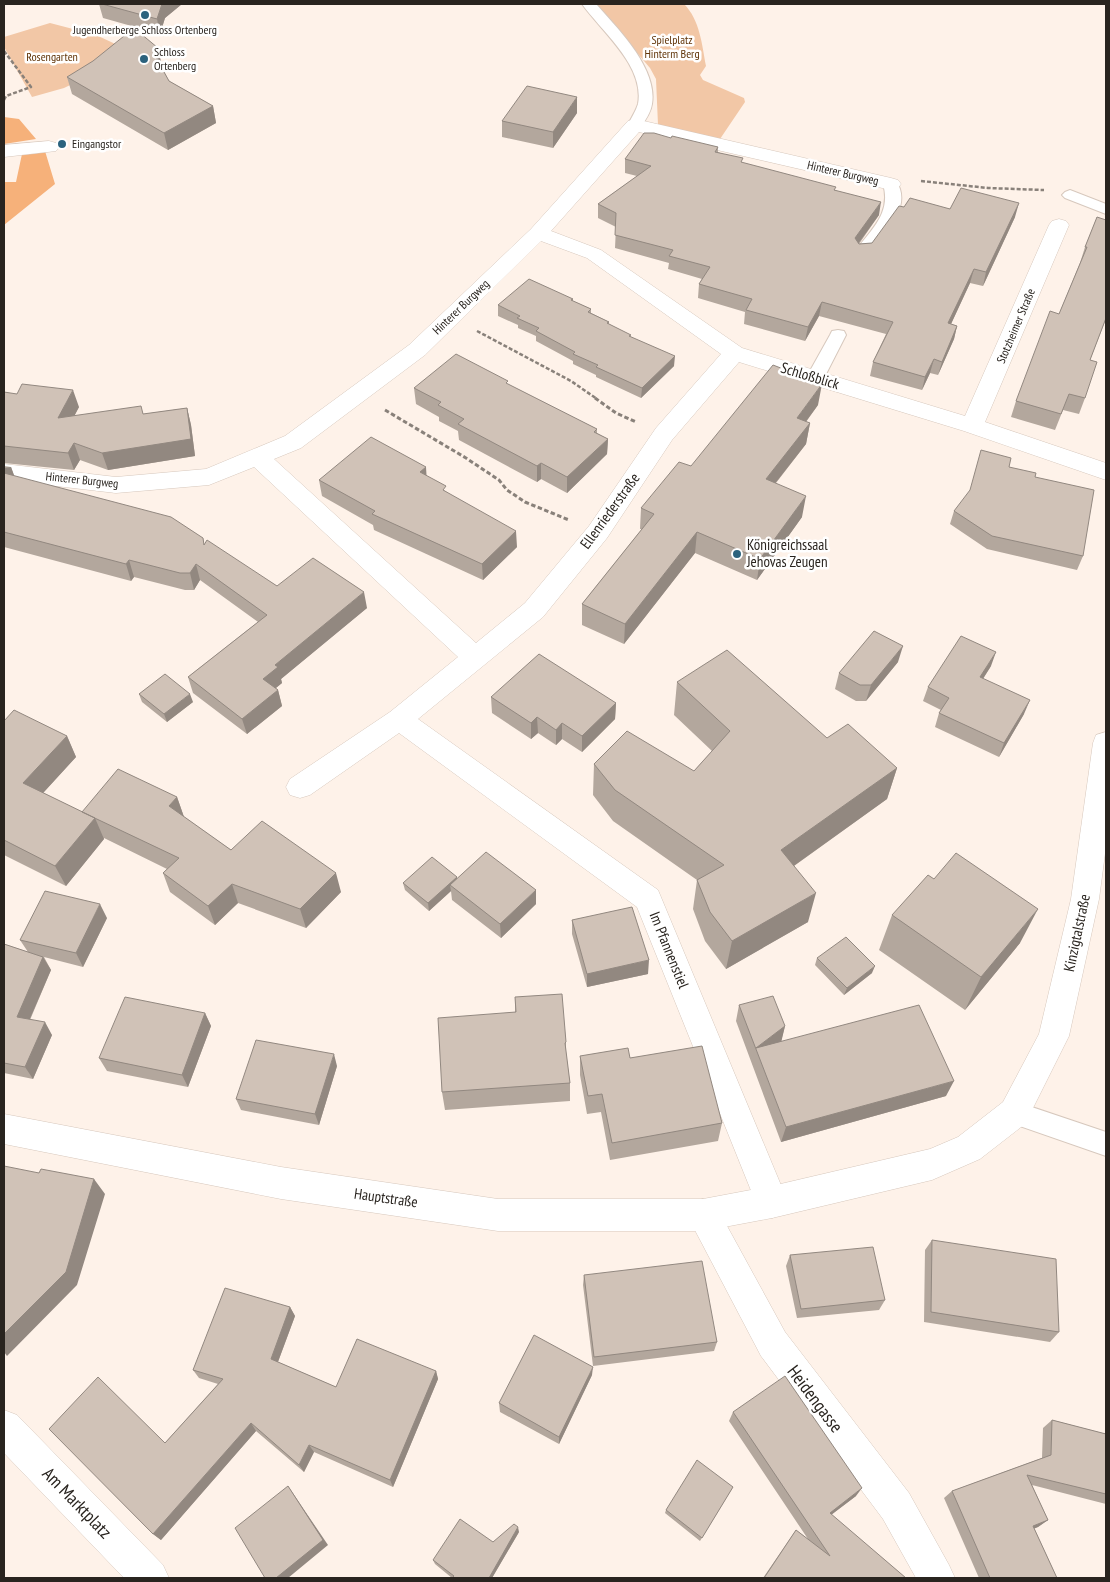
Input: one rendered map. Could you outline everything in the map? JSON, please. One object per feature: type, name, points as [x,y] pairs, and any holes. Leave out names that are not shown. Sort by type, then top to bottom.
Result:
[{"type":"street","name":"Hinterer Burgweg","points":[[4,472],[116,485],[209,477],[293,442],[417,350],[538,233],[635,125],[890,184]]},
{"type":"street","points":[[4,151],[49,147]]},
{"type":"street","name":"Stotzheimer Straße","points":[[972,426],[1059,226]]},
{"type":"street","name":"Schloßblick","points":[[538,233],[594,254],[734,353],[972,426],[1106,472]]},
{"type":"street","name":"Ellenriederstraße","points":[[300,787],[399,719],[534,610],[598,532],[664,434],[734,353]]},
{"type":"street","points":[[257,457],[474,658]]},
{"type":"street","name":"Im Pfannenstiel","points":[[399,719],[648,899],[772,1202]]},
{"type":"street","name":"Kinzigtalstraße","points":[[1014,1113],[1054,1036],[1085,899],[1106,743]]},
{"type":"street","name":"Hauptstraße","points":[[4,1128],[281,1183],[498,1215],[704,1215],[772,1202],[932,1164],[969,1148],[1014,1113]]},
{"type":"street","name":"Heidengasse","points":[[704,1215],[773,1344],[896,1506],[936,1578]]},
{"type":"street","name":"Am Marktplatz","points":[[4,1428],[150,1578]]},
{"type":"lane","points":[[589,4],[629,54],[644,81],[645,103],[635,125]]},
{"type":"lane","points":[[862,253],[891,213],[895,197],[890,184]]},
{"type":"lane","points":[[1070,195],[1106,209]]},
{"type":"lane","points":[[816,378],[838,335]]},
{"type":"lane","points":[[1014,1113],[1106,1144]]},
{"type":"path","points":[[4,51],[31,87],[6,96],[4,100]]},
{"type":"path","points":[[890,184],[936,181],[988,188],[1048,190],[1070,195]]},
{"type":"path","points":[[451,317],[571,381],[616,413],[664,434]]},
{"type":"path","points":[[357,394],[466,458],[499,480],[507,490],[525,502],[598,532]]},
{"type":"green space","name":"Spielplatz Hinterm Berg","points":[[595,4],[684,4],[694,17],[700,33],[706,66],[700,75],[703,80],[744,98],[745,102],[720,139],[658,125],[656,79],[650,68]]},
{"type":"green space","name":"Rosengarten","points":[[50,23],[96,35],[124,48],[91,75],[64,88],[32,97],[4,47],[4,37]]},
{"type":"shaded area","points":[[4,117],[19,119],[36,139],[4,144]]},
{"type":"shaded area","points":[[45,151],[55,184],[4,225],[4,182],[16,182],[22,154]]},
{"type":"building","points":[[102,4],[162,4],[157,19]]},
{"type":"building","points":[[134,28],[158,48],[153,52],[169,81],[213,106],[164,133],[67,77],[93,61]]},
{"type":"building","points":[[527,86],[577,97],[553,132],[502,121]]},
{"type":"building","points":[[644,133],[654,133],[671,138],[672,136],[718,147],[715,152],[743,158],[741,162],[836,187],[834,190],[881,202],[855,238],[859,244],[872,243],[899,206],[904,207],[910,198],[950,209],[961,188],[1019,203],[986,272],[974,269],[948,323],[957,326],[942,362],[934,359],[925,377],[873,362],[893,322],[822,302],[808,327],[746,310],[752,299],[699,284],[710,267],[669,256],[673,250],[615,235],[616,213],[598,204],[651,166],[625,159]]},
{"type":"building","points":[[1097,217],[1106,220],[1106,318],[1090,360],[1097,362],[1085,398],[1069,394],[1061,414],[1016,401],[1050,311],[1059,314],[1087,247],[1085,247]]},
{"type":"building","points":[[529,279],[591,309],[588,312],[631,335],[629,336],[675,356],[642,388],[596,367],[598,365],[573,354],[575,352],[536,331],[539,328],[517,318],[520,316],[498,305]]},
{"type":"building","points":[[456,354],[508,381],[506,383],[597,429],[594,432],[608,439],[567,477],[541,463],[537,466],[458,424],[464,419],[438,405],[441,402],[414,388]]},
{"type":"building","points":[[773,365],[822,384],[797,418],[810,423],[766,479],[806,496],[760,559],[697,532],[625,624],[582,604],[654,514],[641,508],[679,462],[691,466]]},
{"type":"building","points":[[22,384],[73,390],[58,418],[141,406],[143,414],[187,408],[191,439],[102,453],[74,443],[68,453],[4,446],[4,392],[17,394]]},
{"type":"building","points":[[371,437],[426,467],[420,472],[446,486],[443,490],[516,531],[482,564],[372,514],[375,511],[319,480]]},
{"type":"building","points":[[981,450],[1011,458],[1009,467],[1036,473],[1035,477],[1094,490],[1083,556],[992,536],[954,511],[970,490]]},
{"type":"building","points":[[4,473],[171,517],[203,538],[204,545],[207,540],[277,586],[313,558],[364,592],[275,665],[278,667],[263,679],[278,690],[242,719],[188,677],[267,615],[196,564],[190,573],[180,573],[129,560],[126,564],[4,532]]},
{"type":"building","points":[[874,631],[903,646],[871,685],[860,685],[839,673]]},
{"type":"building","points":[[961,636],[996,652],[980,677],[1030,700],[1004,743],[939,713],[949,698],[928,687]]},
{"type":"building","points":[[727,650],[827,738],[848,724],[897,768],[781,850],[816,893],[732,941],[710,912],[697,880],[724,865],[615,790],[594,764],[627,731],[694,771],[730,731],[677,682]]},
{"type":"building","points":[[539,654],[616,703],[582,736],[562,723],[556,730],[537,717],[531,723],[491,697]]},
{"type":"building","points":[[165,674],[190,694],[164,714],[139,694]]},
{"type":"building","points":[[14,710],[67,736],[23,783],[95,818],[55,866],[4,840],[4,721]]},
{"type":"building","points":[[118,769],[177,797],[169,806],[231,850],[262,821],[336,873],[300,909],[232,884],[208,906],[163,873],[179,858],[82,812]]},
{"type":"building","points":[[486,852],[536,890],[500,924],[450,885]]},
{"type":"building","points":[[956,853],[1038,909],[981,977],[892,915],[928,875],[934,879]]},
{"type":"building","points":[[432,857],[457,877],[428,903],[403,883]]},
{"type":"building","points":[[45,891],[100,904],[76,953],[20,940]]},
{"type":"building","points":[[632,907],[649,960],[587,974],[572,920]]},
{"type":"building","points":[[846,937],[875,966],[847,988],[817,958]]},
{"type":"building","points":[[4,944],[43,957],[17,1017],[45,1022],[25,1067],[4,1063]]},
{"type":"building","points":[[562,994],[570,1083],[442,1092],[438,1018],[516,1012],[515,997]]},
{"type":"building","points":[[773,996],[785,1026],[756,1048],[919,1005],[954,1081],[786,1127],[739,1005]]},
{"type":"building","points":[[125,997],[205,1013],[182,1075],[99,1058]]},
{"type":"building","points":[[256,1040],[334,1054],[315,1114],[236,1099]]},
{"type":"building","points":[[702,1046],[722,1123],[612,1143],[602,1094],[588,1096],[580,1056],[628,1048],[630,1058]]},
{"type":"building","points":[[4,1166],[39,1173],[41,1169],[94,1179],[66,1272],[4,1334]]},
{"type":"building","points":[[932,1240],[1056,1259],[1059,1332],[931,1312]]},
{"type":"building","points":[[873,1247],[885,1300],[801,1309],[790,1255]]},
{"type":"building","points":[[702,1261],[717,1342],[594,1357],[584,1275]]},
{"type":"building","points":[[225,1288],[290,1307],[271,1359],[336,1387],[357,1339],[436,1371],[390,1480],[309,1445],[299,1465],[251,1423],[153,1534],[49,1429],[98,1377],[165,1443],[223,1379],[193,1370]]},
{"type":"building","points":[[534,1335],[593,1367],[559,1437],[499,1403]]},
{"type":"building","points":[[785,1376],[862,1488],[830,1513],[906,1578],[764,1578],[796,1530],[830,1556],[733,1412]]},
{"type":"building","points":[[1052,1420],[1106,1434],[1106,1494],[1027,1475],[1048,1520],[1033,1526],[1057,1578],[990,1578],[952,1491],[1051,1455]]},
{"type":"building","points":[[697,1460],[733,1487],[702,1538],[666,1510]]},
{"type":"building","points":[[288,1486],[323,1540],[276,1578],[265,1578],[235,1528]]},
{"type":"building","points":[[460,1519],[493,1542],[514,1524],[518,1527],[489,1578],[452,1578],[454,1576],[433,1560]]},
{"type":"place","name":"Jugendherberge Schloss Ortenberg","points":[[145,15]]},
{"type":"place","name":"Schloss Ortenberg","points":[[144,59]]},
{"type":"place","name":"Eingangstor","points":[[62,144]]},
{"type":"place","name":"Königreichssaal Jehovas Zeugen","points":[[737,554]]}]
